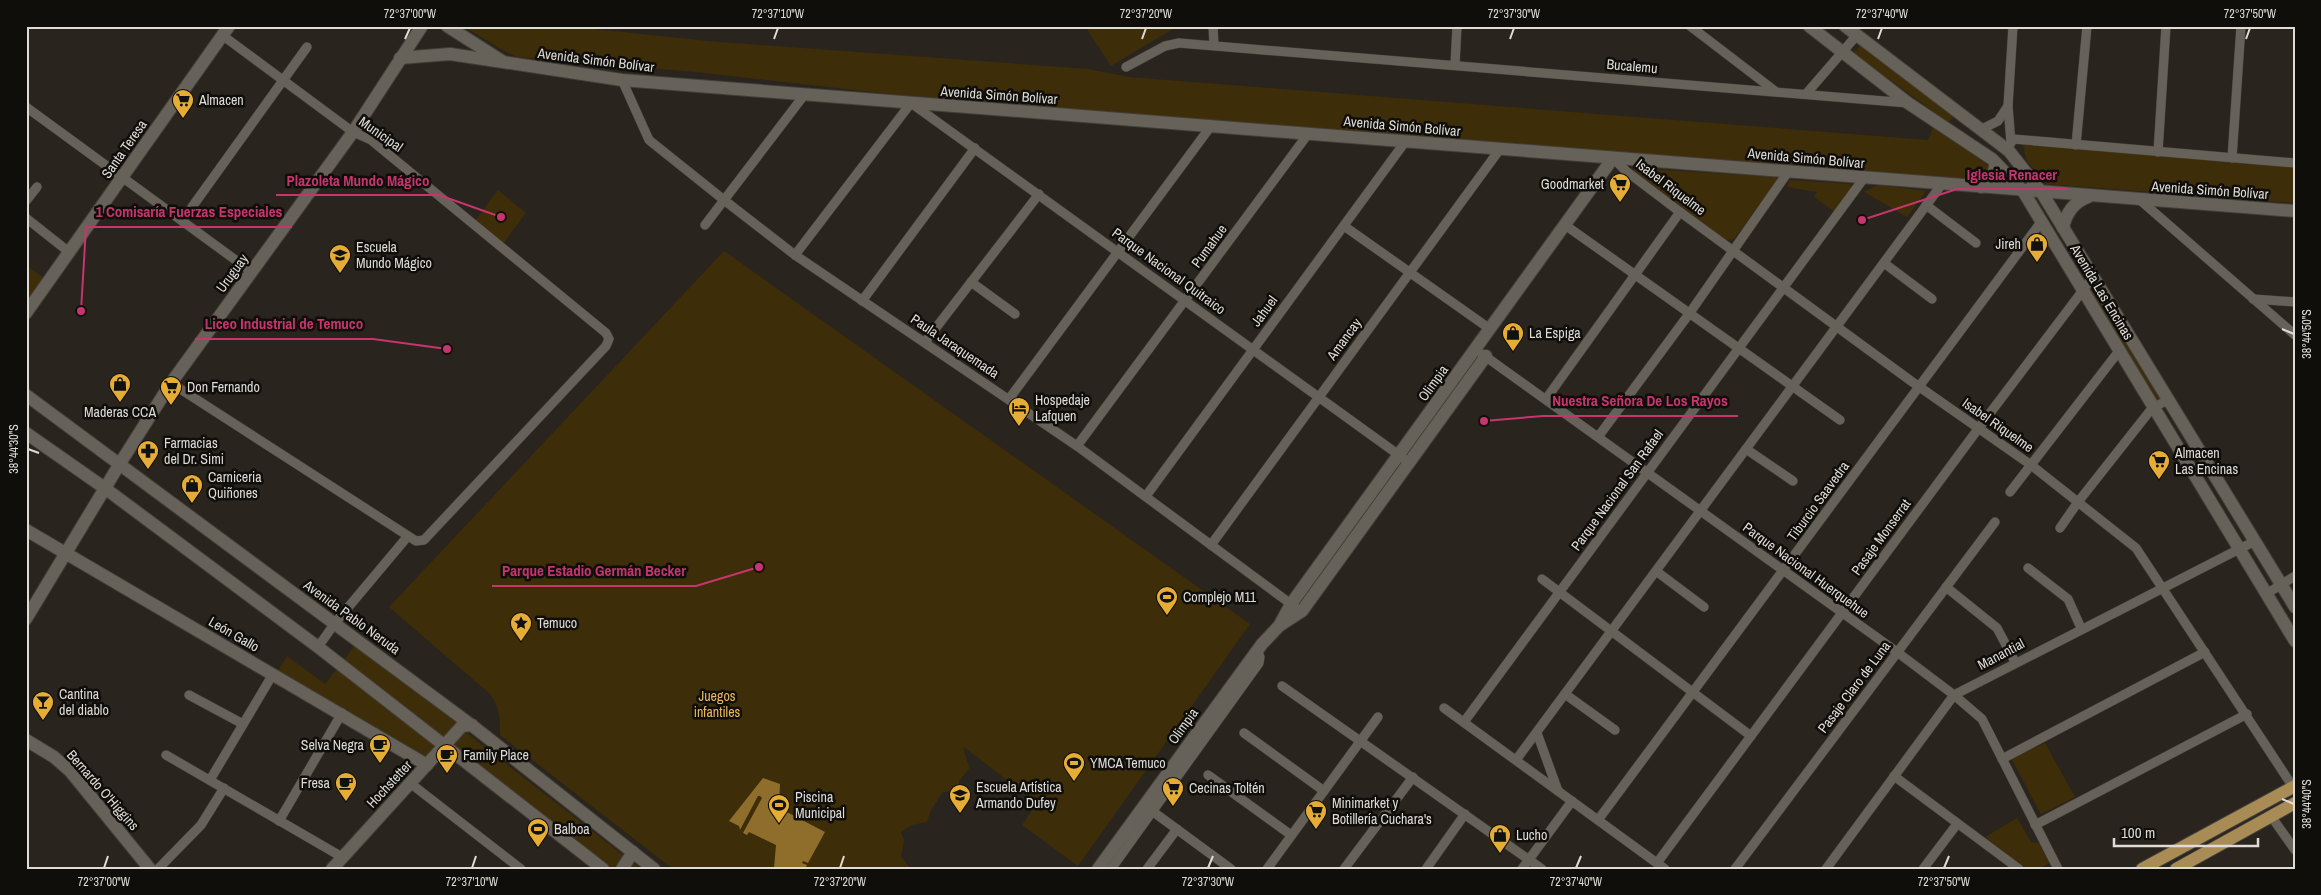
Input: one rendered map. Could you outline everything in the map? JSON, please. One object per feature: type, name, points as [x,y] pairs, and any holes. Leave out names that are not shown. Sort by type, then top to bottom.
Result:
[{"type":"main road","points":[[2142,869],[2294,786]]},
{"type":"main road","points":[[2176,869],[2295,803]]},
{"type":"street","name":"Uruguay","points":[[26,619],[119,465],[172,383],[353,132],[422,26]]},
{"type":"street","name":"Avenida Simón Bolívar","points":[[447,26],[508,64]]},
{"type":"street","points":[[1214,26],[1214,45]]},
{"type":"street","points":[[1455,65],[1457,26]]},
{"type":"street","points":[[1690,26],[1775,91]]},
{"type":"street","name":"Avenida Las Encinas","points":[[1809,26],[1908,103],[1996,162],[2023,192],[2295,640]]},
{"type":"street","name":"Avenida Las Encinas","points":[[1845,26],[1982,129],[2011,145],[2295,607]]},
{"type":"street","points":[[2014,26],[2008,106],[2011,145],[2076,145],[2295,163]]},
{"type":"street","points":[[2076,145],[2087,26]]},
{"type":"street","points":[[2158,152],[2166,26]]},
{"type":"street","points":[[2232,158],[2241,26]]},
{"type":"street","name":"Municipal","points":[[225,31],[284,80],[353,132],[371,140],[606,333],[609,339],[606,346],[424,540],[412,539]]},
{"type":"street","name":"Santa Teresa","points":[[27,309],[123,177],[225,31]]},
{"type":"street","points":[[1806,94],[1857,35]]},
{"type":"street","name":"Bucalemu","points":[[1126,66],[1165,46],[1179,43],[1908,103]]},
{"type":"street","points":[[182,221],[307,48]]},
{"type":"street","name":"Avenida Simón Bolívar","points":[[400,58],[450,54],[622,80],[1981,187],[2023,192],[2295,211]]},
{"type":"street","name":"Paula Jaraquemada","points":[[622,80],[649,140],[724,200],[795,255],[1077,446],[1296,608]]},
{"type":"street","points":[[705,225],[805,94]]},
{"type":"street","points":[[795,255],[911,103]]},
{"type":"street","name":"Parque Nacional Quitraico","points":[[911,103],[1404,459]]},
{"type":"street","points":[[1982,129],[1998,121],[2008,106]]},
{"type":"street","points":[[26,107],[252,272]]},
{"type":"street","points":[[1010,399],[1117,251],[1211,126]]},
{"type":"street","name":"Pumahue","points":[[1077,446],[1308,134]]},
{"type":"street","name":"Jahuel","points":[[1146,496],[1405,142]]},
{"type":"street","points":[[862,300],[975,148]]},
{"type":"street","name":"Amancay","points":[[1211,545],[1500,149]]},
{"type":"street","name":"Isabel Riquelme","points":[[1614,158],[1626,171],[1680,212],[2031,465],[2136,548],[2294,786]]},
{"type":"street","name":"Olimpia","points":[[1110,869],[1149,808],[1257,650],[1296,608],[1481,353],[1490,329],[1614,158]]},
{"type":"street","points":[[1981,187],[1993,175],[1996,162]]},
{"type":"street","points":[[1598,437],[1689,314],[1788,172]]},
{"type":"street","name":"Parque Nacional San Rafael","points":[[1464,722],[1864,178]]},
{"type":"street","points":[[1516,760],[1942,184]]},
{"type":"street","points":[[26,201],[37,187]]},
{"type":"street","points":[[925,342],[1039,194]]},
{"type":"street","points":[[2063,228],[2072,206],[2089,196]]},
{"type":"street","points":[[2140,200],[2295,335]]},
{"type":"street","points":[[1926,205],[1976,243]]},
{"type":"street","points":[[1546,399],[1680,212]]},
{"type":"street","points":[[26,218],[69,252]]},
{"type":"street","name":"Tiburcio Saavedra","points":[[1598,820],[2041,222]]},
{"type":"street","points":[[1565,225],[1840,420]]},
{"type":"street","points":[[1344,226],[1490,329]]},
{"type":"street","points":[[1884,262],[1932,299]]},
{"type":"street","name":"Pasaje Monserrat","points":[[1657,863],[1978,428],[2093,277]]},
{"type":"street","points":[[971,282],[1015,314]]},
{"type":"street","points":[[2253,299],[2295,302]]},
{"type":"street","points":[[2010,492],[2119,350]]},
{"type":"street","name":"Parque Nacional Huerquehue","points":[[1481,353],[1897,652],[1954,695],[1982,719],[2054,867]]},
{"type":"street","points":[[172,383],[412,539],[335,623],[318,648]]},
{"type":"street","name":"Avenida Pablo Neruda","points":[[26,395],[472,725],[654,869]]},
{"type":"street","points":[[2060,528],[2078,502],[2153,407],[2169,400]]},
{"type":"street","points":[[26,434],[106,489],[318,648],[446,745],[603,869]]},
{"type":"street","points":[[1746,449],[1793,481]]},
{"type":"street","name":"Pasaje Claro de Luna","points":[[1734,869],[1995,522]]},
{"type":"street","name":"León Gallo","points":[[26,530],[342,713],[427,765]]},
{"type":"street","name":"Manantial","points":[[1826,869],[1954,695],[2015,662],[2254,541]]},
{"type":"street","points":[[2028,568],[2068,599],[2082,628]]},
{"type":"street","points":[[1656,572],[1704,606]]},
{"type":"street","points":[[2266,594],[2295,576]]},
{"type":"street","points":[[1542,579],[1751,736]]},
{"type":"street","points":[[1946,587],[1998,628],[2015,662]]},
{"type":"street","points":[[2002,759],[2205,652]]},
{"type":"street","points":[[210,780],[273,674]]},
{"type":"street","points":[[1282,686],[1542,869]]},
{"type":"street","points":[[1565,694],[1615,730]]},
{"type":"street","points":[[189,695],[243,724]]},
{"type":"street","points":[[1444,708],[1665,869]]},
{"type":"street","points":[[279,821],[342,713]]},
{"type":"street","points":[[2035,825],[2247,714]]},
{"type":"street","points":[[1267,869],[1378,717]]},
{"type":"street","name":"Hochstetter","points":[[332,869],[462,726],[472,725]]},
{"type":"street","points":[[1244,733],[1324,791]]},
{"type":"street","points":[[1537,734],[1558,791]]},
{"type":"street","name":"Bernardo O'Higgins","points":[[26,740],[54,757],[70,771],[150,869]]},
{"type":"street","points":[[166,755],[342,857]]},
{"type":"street","points":[[1208,775],[1291,835]]},
{"type":"street","points":[[1894,776],[2019,869]]},
{"type":"street","points":[[1344,869],[1413,777]]},
{"type":"street","points":[[410,783],[520,869]]},
{"type":"street","points":[[158,869],[200,825],[224,788]]},
{"type":"street","points":[[1522,869],[1572,801]]},
{"type":"street","points":[[1149,808],[1231,869]]},
{"type":"street","name":"Olimpia","points":[[1098,869],[1149,808]]},
{"type":"street","points":[[1426,869],[1465,814]]},
{"type":"street","points":[[2271,816],[2295,850]]},
{"type":"street","points":[[1923,869],[1957,824]]},
{"type":"street","points":[[1147,869],[1177,829]]},
{"type":"street","points":[[622,869],[633,852]]},
{"type":"green space","points":[[463,26],[566,26],[708,41],[1088,69],[1129,77],[1928,140],[1934,126],[1990,167],[1982,182],[908,96],[696,72],[517,57]]},
{"type":"green space","points":[[1085,26],[1178,26],[1111,66]]},
{"type":"green space","points":[[1863,44],[1957,115],[1948,122],[1853,53]]},
{"type":"green space","points":[[2023,144],[2295,167],[2295,203],[2047,184],[2026,160]]},
{"type":"green space","points":[[1634,168],[1776,177],[1778,180],[1734,239],[1726,240],[1633,172]]},
{"type":"green space","points":[[1789,180],[1850,184],[1853,188],[1835,212],[1814,197],[1817,192],[1787,187]]},
{"type":"green space","points":[[1878,185],[1926,191],[1907,217],[1864,192]]},
{"type":"green space","points":[[498,190],[526,213],[503,244],[475,221]]},
{"type":"green space","name":"Juegos infantiles","points":[[724,251],[1250,624],[1078,866],[1022,825],[1037,803],[964,747],[969,769],[959,781],[959,791],[943,792],[931,810],[927,822],[912,825],[901,832],[904,840],[901,857],[911,869],[673,869],[500,735],[499,713],[490,694],[389,607]]},
{"type":"green space","points":[[26,265],[45,279],[26,303]]},
{"type":"green space","points":[[2093,277],[2169,400],[2153,407],[2083,291]]},
{"type":"green space","points":[[357,643],[464,722],[425,761],[276,674],[287,656],[325,684]]},
{"type":"green space","points":[[461,731],[468,734],[641,869],[609,869],[452,748],[451,742]]},
{"type":"green space","points":[[2045,743],[2075,797],[2041,814],[2011,758]]},
{"type":"green space","points":[[2017,818],[2031,842],[2039,843],[2050,863],[2038,869],[2026,869],[1985,837]]},
{"type":"shaded area","name":"Piscina Municipal","points":[[763,778],[780,784],[779,805],[771,804],[780,808],[782,805],[784,807],[783,810],[825,832],[808,863],[803,861],[802,863],[807,865],[805,869],[774,868],[776,845],[749,832],[747,835],[743,833],[762,798],[760,796],[758,796],[740,830],[739,826],[729,821]]},
{"type":"place","name":"Almacen","points":[[183,119]]},
{"type":"place","name":"Goodmarket","points":[[1620,203]]},
{"type":"place","name":"Plazoleta Mundo Mágico","points":[[501,217]]},
{"type":"place","name":"Iglesia Renacer","points":[[1862,220]]},
{"type":"place","name":"Jireh","points":[[2037,263]]},
{"type":"place","name":"Escuela Mundo Mágico","points":[[340,274]]},
{"type":"place","name":"1 Comisaría Fuerzas Especiales","points":[[81,311]]},
{"type":"place","name":"Liceo Industrial de Temuco","points":[[447,349]]},
{"type":"place","name":"La Espiga","points":[[1513,352]]},
{"type":"place","name":"Maderas CCA","points":[[120,403]]},
{"type":"place","name":"Don Fernando","points":[[171,406]]},
{"type":"place","name":"Nuestra Señora De Los Rayos","points":[[1484,421]]},
{"type":"place","name":"Hospedaje Lafquen","points":[[1019,427]]},
{"type":"place","name":"Farmacias del Dr. Simi","points":[[148,470]]},
{"type":"place","name":"Almacen Las Encinas","points":[[2159,480]]},
{"type":"place","name":"Carniceria Quiñones","points":[[192,504]]},
{"type":"place","name":"Parque Estadio Germán Becker","points":[[759,567]]},
{"type":"place","name":"Complejo M11","points":[[1167,616]]},
{"type":"place","name":"Temuco","points":[[521,642]]},
{"type":"place","name":"Cantina del diablo","points":[[43,721]]},
{"type":"place","name":"Selva Negra","points":[[380,764]]},
{"type":"place","name":"Family Place","points":[[447,774]]},
{"type":"place","name":"YMCA Temuco","points":[[1074,782]]},
{"type":"place","name":"Fresa","points":[[346,802]]},
{"type":"place","name":"Cecinas Toltén","points":[[1173,807]]},
{"type":"place","name":"Escuela Artística Armando Dufey","points":[[960,814]]},
{"type":"place","name":"Piscina Municipal","points":[[779,824]]},
{"type":"place","name":"Minimarket y Botillería Cuchara's","points":[[1316,830]]},
{"type":"place","name":"Balboa","points":[[538,848]]},
{"type":"place","name":"Lucho","points":[[1500,854]]}]
